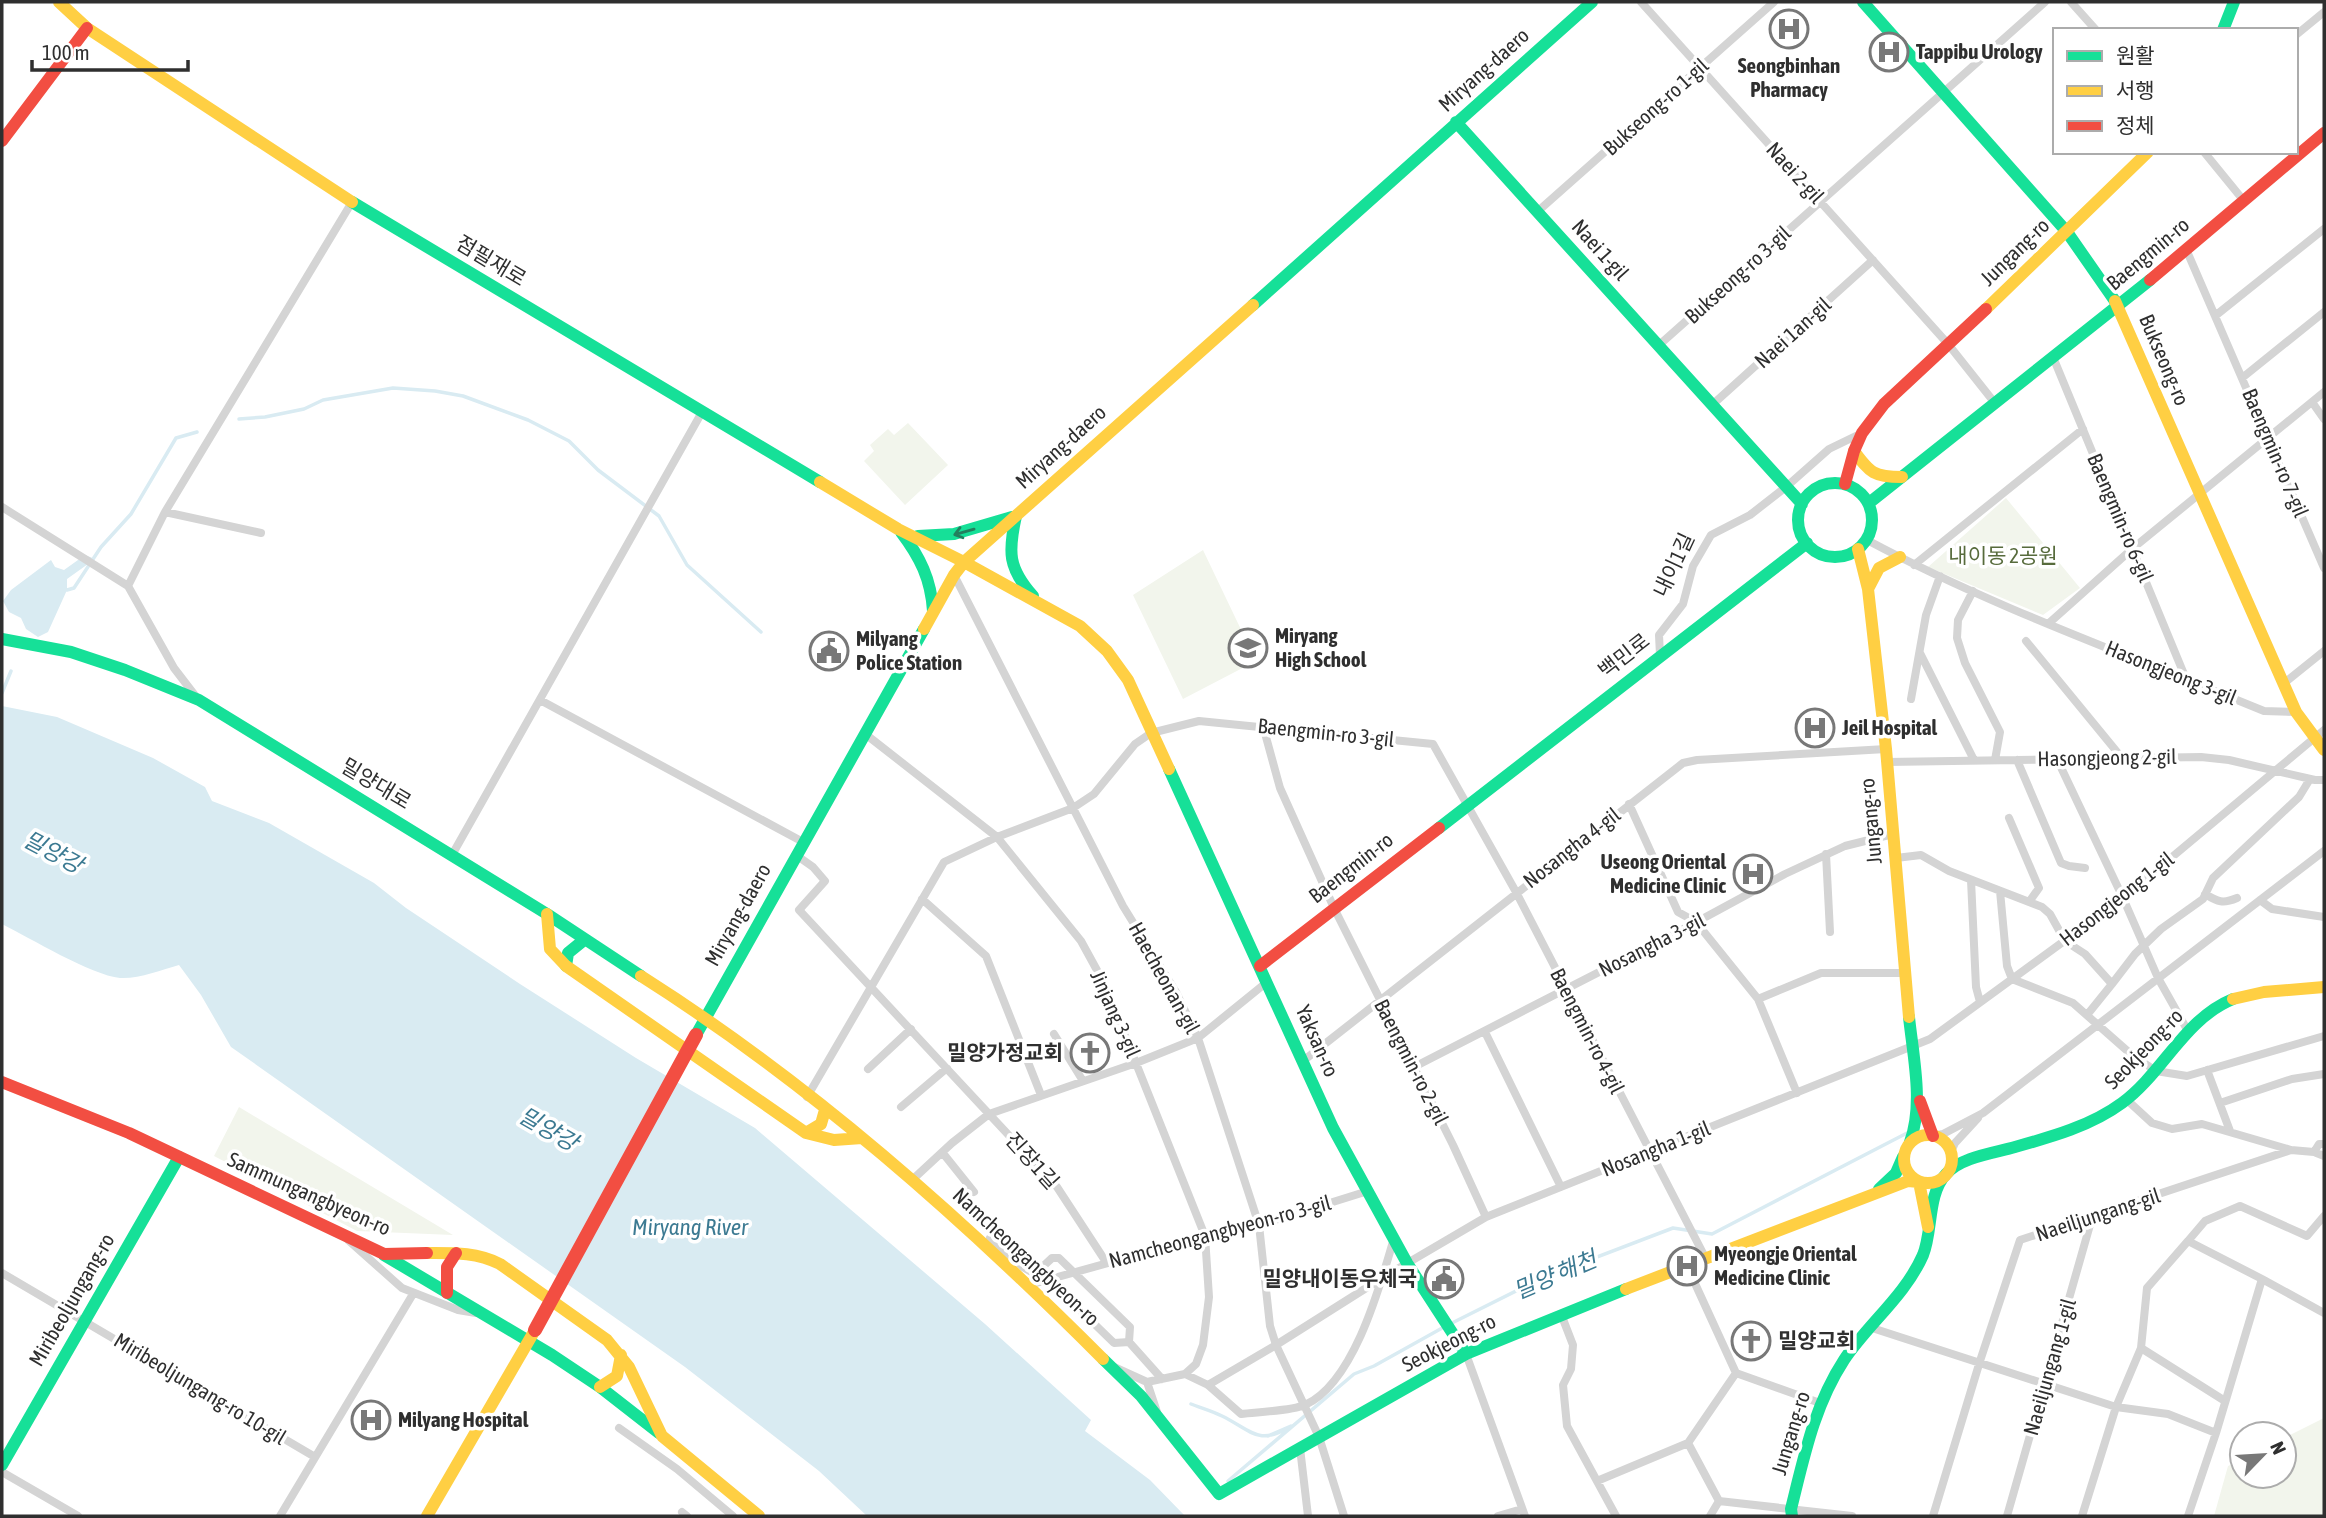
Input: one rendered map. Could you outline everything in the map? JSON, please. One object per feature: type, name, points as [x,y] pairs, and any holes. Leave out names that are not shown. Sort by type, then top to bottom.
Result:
[{"type":"street","name":"점필재로","points":[[59,2],[88,28],[352,202],[905,532],[964,562]]},
{"type":"street","name":"Miryang-daero","points":[[532,1336],[799,848],[933,611],[964,562],[1591,2]]},
{"type":"street","name":"Naei 2-gil","points":[[1641,2],[1948,344],[1994,402]]},
{"type":"street","name":"Bukseong-ro 1-gil","points":[[1537,212],[1774,2]]},
{"type":"street","name":"Bukseong-ro","points":[[1863,2],[2067,232],[2118,306],[2283,684],[2296,712],[2319,734],[2324,750]]},
{"type":"street","name":"Bukseong-ro 3-gil","points":[[1658,346],[2045,2]]},
{"type":"street","points":[[2071,2],[2094,28]]},
{"type":"street","points":[[2224,28],[2234,2]]},
{"type":"street","points":[[2298,33],[2324,12]]},
{"type":"street","points":[[2,141],[88,28]]},
{"type":"street","name":"Naei 1-gil","points":[[1457,122],[1712,405]]},
{"type":"street","name":"Baengmin-ro","points":[[1994,402],[2118,306],[2324,133]]},
{"type":"street","name":"Jungang-ro","points":[[1845,484],[1862,433],[1884,404],[2146,154]]},
{"type":"street","points":[[2206,154],[2244,201]]},
{"type":"street","points":[[128,586],[165,512],[352,202]]},
{"type":"street","points":[[2215,316],[2324,229]]},
{"type":"street","name":"Baengmin-ro 7-gil","points":[[2186,249],[2324,568]]},
{"type":"street","name":"Naei 1an-gil","points":[[1712,405],[1873,260]]},
{"type":"street","name":"Baengmin-ro 7-gil","points":[[2242,378],[2324,312]]},
{"type":"street","name":"Baengmin-ro 6-gil","points":[[2053,357],[2186,679]]},
{"type":"street","points":[[2048,624],[2132,549],[2324,392]]},
{"type":"street","points":[[1869,503],[1994,402]]},
{"type":"street","points":[[2312,402],[2324,418]]},
{"type":"street","points":[[1712,405],[1802,504]]},
{"type":"street","points":[[452,855],[702,412]]},
{"type":"street","points":[[1913,565],[2082,429]]},
{"type":"street","name":"내이1길","points":[[1660,655],[1659,635],[1683,604],[1693,566],[1711,535],[1750,514],[1829,449],[1862,433]]},
{"type":"street","points":[[1854,451],[1868,471],[1879,478],[1902,477]]},
{"type":"street","points":[[1828,483],[1845,484],[1861,493],[1869,503],[1872,528],[1862,545],[1847,555],[1834,557],[1822,554],[1807,543],[1799,527],[1798,515],[1808,494],[1828,483]]},
{"type":"street","points":[[2,507],[128,586],[174,668],[198,700]]},
{"type":"street","points":[[165,512],[261,533]]},
{"type":"street","points":[[905,532],[935,538],[1016,516]]},
{"type":"street","name":"Yaksan-ro","points":[[1016,516],[1009,548],[1010,566],[1018,580],[1040,604]]},
{"type":"street","name":"점필재로","points":[[905,532],[929,575],[933,590],[933,611]]},
{"type":"street","name":"백민로","points":[[1467,804],[1807,543]]},
{"type":"street","name":"Jungang-ro","points":[[1862,545],[1886,755],[1916,1091]]},
{"type":"street","name":"Hasongjeong 3-gil","points":[[1862,545],[1900,557],[2048,624],[2264,711],[2296,712]]},
{"type":"street","points":[[1868,589],[1875,569],[1900,557]]},
{"type":"street","name":"Yaksan-ro","points":[[964,562],[1080,626],[1115,659],[1128,680],[1333,1128],[1407,1263],[1466,1354]]},
{"type":"street","name":"Haecheonan-gil","points":[[954,575],[1124,906],[1176,992],[1198,1038],[1259,1225],[1270,1326],[1276,1345],[1320,1437]]},
{"type":"street","points":[[1910,699],[1926,615],[1940,576]]},
{"type":"street","points":[[1973,591],[1958,620],[1957,638],[1965,663],[2000,732],[1995,760]]},
{"type":"street","name":"밀양대로","points":[[2,639],[71,652],[125,670],[198,700],[548,914],[584,940],[706,1017]]},
{"type":"street","points":[[2026,641],[2122,758]]},
{"type":"street","points":[[2283,684],[2324,651]]},
{"type":"street","points":[[1920,653],[1974,760]]},
{"type":"street","points":[[540,700],[799,848]]},
{"type":"street","name":"Baengmin-ro 3-gil","points":[[1151,733],[1199,721],[1433,744],[1467,804]]},
{"type":"street","name":"Baengmin-ro 2-gil","points":[[1263,726],[1280,788],[1334,908],[1486,1217]]},
{"type":"street","name":"Jinjang 3-gil","points":[[864,733],[997,837],[1081,941],[1104,984],[1205,1236],[1209,1297],[1203,1345],[1196,1363],[1185,1374]]},
{"type":"street","points":[[807,1097],[944,862],[997,837],[1073,808],[1094,794],[1135,744],[1151,733]]},
{"type":"street","name":"Hasongjeong 1-gil","points":[[1911,1048],[1930,1039],[2123,898],[2319,734]]},
{"type":"street","name":"Hasongjeong 2-gil","points":[[1886,755],[1974,760],[2201,757],[2229,760],[2324,780]]},
{"type":"street","name":"Nosangha 4-gil","points":[[1303,1061],[1683,763],[1886,755]]},
{"type":"street","points":[[2057,759],[2158,978],[2189,1033]]},
{"type":"street","points":[[2017,760],[2062,863],[2085,868]]},
{"type":"street","points":[[2087,1015],[2134,954],[2161,929],[2203,899],[2213,878],[2299,797],[2310,779]]},
{"type":"street","name":"Baengmin-ro","points":[[1260,966],[1467,804]]},
{"type":"street","name":"Baengmin-ro 4-gil","points":[[1467,804],[1516,892],[1705,1256]]},
{"type":"street","points":[[1629,804],[1678,912],[1696,922],[1758,999],[1797,1093]]},
{"type":"street","points":[[2010,818],[2039,888],[2029,902]]},
{"type":"street","name":"Nosangha 3-gil","points":[[1414,1067],[1784,874],[1844,846],[1893,834]]},
{"type":"street","name":"진장1길","points":[[799,848],[825,881],[799,910],[1057,1186],[1106,1262]]},
{"type":"street","points":[[1951,1152],[1955,1143],[1983,1113],[2324,851]]},
{"type":"street","points":[[1826,855],[1830,932]]},
{"type":"street","points":[[1896,859],[1921,855],[1949,871],[2042,907],[2050,914],[2065,941],[2085,954],[2112,984]]},
{"type":"street","points":[[1971,880],[1976,987],[1980,1002]]},
{"type":"street","points":[[2000,891],[2007,966],[2012,979],[2073,1003],[2132,1055],[2156,1071],[2187,1076],[2324,1036]]},
{"type":"street","points":[[2205,894],[2219,903],[2237,898]]},
{"type":"street","points":[[922,899],[986,956],[1041,1095]]},
{"type":"street","points":[[2260,900],[2272,909],[2324,917]]},
{"type":"street","points":[[548,914],[550,949],[566,966],[806,1133],[821,1139],[839,1141],[862,1138]]},
{"type":"street","points":[[566,966],[568,953],[584,940]]},
{"type":"street","points":[[1758,999],[1821,973],[1906,973]]},
{"type":"street","points":[[911,1181],[989,1114],[1136,1063],[1198,1038],[1267,982]]},
{"type":"street","name":"Seokjeong-ro","points":[[1946,1174],[1959,1165],[2082,1124],[2127,1100],[2215,1008],[2242,996],[2324,987]]},
{"type":"street","name":"Namcheongangbyeon-ro","points":[[706,1017],[862,1138],[1029,1284],[1141,1396],[1219,1494],[1320,1437]]},
{"type":"street","points":[[868,1069],[911,1029]]},
{"type":"street","points":[[1485,1032],[1561,1187]]},
{"type":"street","points":[[1054,1034],[1083,1081]]},
{"type":"street","name":"Nosangha 1-gil","points":[[1208,1385],[1486,1217],[1911,1048]]},
{"type":"street","points":[[901,1107],[947,1068]]},
{"type":"street","points":[[2207,1070],[2230,1131]]},
{"type":"street","points":[[2220,1103],[2292,1079],[2324,1074]]},
{"type":"street","name":"Sammungangbyeon-ro","points":[[2,1082],[129,1133],[384,1254],[456,1253],[486,1257],[500,1264],[607,1340],[621,1355],[638,1382],[662,1436],[759,1516]]},
{"type":"street","points":[[1903,1157],[1907,1172],[1919,1182],[1934,1182],[1946,1174],[1952,1160],[1947,1145],[1933,1136],[1916,1091]]},
{"type":"street","points":[[1877,1192],[1896,1173],[1910,1142],[1914,1131],[1916,1091]]},
{"type":"street","points":[[2127,1100],[2152,1123],[2172,1129],[2202,1124],[2291,1150],[2314,1152],[2324,1156]]},
{"type":"street","points":[[806,1133],[821,1124],[825,1110]]},
{"type":"street","points":[[1910,1142],[1925,1135],[1943,1134],[1983,1113]]},
{"type":"street","points":[[2314,1152],[2319,1144],[2324,1144]]},
{"type":"street","name":"Naeiljungang-gil","points":[[1933,1516],[2020,1240],[2291,1150]]},
{"type":"street","points":[[942,1152],[974,1192]]},
{"type":"street","points":[[1951,1152],[1995,1152]]},
{"type":"street","name":"Miribeoljungang-ro","points":[[2,1465],[179,1157]]},
{"type":"street","name":"Jungang-ro","points":[[1792,1512],[1820,1404],[1845,1359],[1911,1278],[1924,1252],[1936,1192],[1946,1174]]},
{"type":"street","name":"Seokjeong-ro","points":[[1320,1437],[1466,1354],[1687,1266],[1705,1256],[1908,1181],[1919,1182]]},
{"type":"street","points":[[1919,1182],[1927,1227]]},
{"type":"street","name":"Namcheongangbyeon-ro 3-gil","points":[[1029,1284],[1205,1236],[1259,1225],[1368,1191]]},
{"type":"street","points":[[2082,1516],[2116,1407],[2141,1348],[2147,1288],[2205,1222],[2240,1206],[2307,1236],[2324,1216]]},
{"type":"street","name":"Naeiljungang 1-gil","points":[[2007,1516],[2092,1218]]},
{"type":"street","points":[[342,1235],[368,1260],[413,1294],[458,1310],[483,1315]]},
{"type":"street","name":"Namcheongangbyeon-ro 3-gil","points":[[990,1238],[1023,1267],[1035,1273],[1052,1258],[1059,1258],[1130,1327],[1129,1342],[1162,1379]]},
{"type":"street","points":[[1110,1366],[1128,1371],[1147,1382],[1185,1374],[1208,1385],[1241,1414],[1304,1405],[1329,1387],[1339,1375],[1366,1326],[1394,1238]]},
{"type":"street","points":[[2189,1241],[2324,1314]]},
{"type":"street","points":[[447,1293],[447,1267],[456,1253]]},
{"type":"street","points":[[384,1254],[483,1315],[532,1336],[662,1436]]},
{"type":"street","points":[[1687,1266],[1736,1373],[1820,1404]]},
{"type":"street","name":"Miribeoljungang-ro 10-gil","points":[[2,1273],[315,1457]]},
{"type":"street","name":"Namcheongangbyeon-ro 3-gil","points":[[1047,1278],[1114,1343],[1129,1342]]},
{"type":"street","points":[[2188,1516],[2262,1279]]},
{"type":"street","points":[[280,1516],[413,1294]]},
{"type":"street","points":[[1561,1314],[1573,1345],[1571,1369],[1563,1385],[1567,1426],[1616,1516]]},
{"type":"street","points":[[1869,1327],[2116,1407],[2168,1414],[2216,1433]]},
{"type":"street","points":[[427,1516],[532,1336]]},
{"type":"street","points":[[2141,1348],[2225,1401]]},
{"type":"street","points":[[1466,1354],[1523,1513],[1498,1516]]},
{"type":"street","points":[[600,1387],[616,1378],[621,1367],[621,1355]]},
{"type":"street","points":[[1597,1481],[1688,1443],[1736,1373]]},
{"type":"street","points":[[1147,1382],[1159,1419]]},
{"type":"street","points":[[619,1428],[677,1469],[733,1516]]},
{"type":"street","points":[[1320,1437],[1344,1516]]},
{"type":"street","points":[[1688,1443],[1719,1501]]},
{"type":"street","points":[[1300,1448],[1308,1516]]},
{"type":"street","points":[[2,1472],[78,1516]]},
{"type":"street","points":[[1719,1501],[1792,1512],[1852,1516]]},
{"type":"street","points":[[1710,1516],[1719,1501]]},
{"type":"green space","points":[[908,423],[948,465],[905,505],[864,461],[874,451],[870,445],[888,429],[894,435]]},
{"type":"green space","name":"내이동 2공원","points":[[2006,498],[2080,588],[2043,615],[1928,567]]},
{"type":"green space","points":[[1203,550],[1256,661],[1183,699],[1133,595]]},
{"type":"green space","points":[[239,1107],[453,1235],[357,1231],[214,1156]]},
{"type":"green space","points":[[2324,1418],[2324,1516],[2214,1516],[2228,1466],[2228,1490],[2298,1490],[2298,1431]]},
{"type":"water","points":[[85,555],[95,559],[67,579],[67,590],[48,632],[38,637],[26,629],[21,618],[9,612],[3,601],[11,590],[51,560],[55,567],[64,570]]},
{"type":"water","name":"Miryang River","points":[[2,706],[57,717],[153,758],[205,787],[212,801],[269,823],[374,883],[406,908],[520,984],[636,1058],[755,1128],[985,1324],[1091,1420],[1085,1431],[1150,1480],[1185,1516],[867,1516],[819,1471],[685,1367],[231,1047],[201,995],[179,965],[150,974],[120,978],[77,963],[2,924]]},
{"type":"waterway","points":[[239,419],[265,417],[304,409],[323,400],[393,388],[463,396],[528,420],[569,441],[598,470],[659,516],[687,565],[761,632]]},
{"type":"waterway","points":[[67,590],[74,588],[101,547],[131,514],[176,438],[197,432]]},
{"type":"waterway","points":[[2,693],[11,671]]},
{"type":"waterway","name":"밀양 해천","points":[[1450,1324],[1542,1278],[1673,1228],[1712,1234],[1909,1132]]},
{"type":"waterway","name":"밀양 해천","points":[[1228,1481],[1354,1374],[1374,1366],[1444,1327]]},
{"type":"waterway","name":"밀양 해천","points":[[1191,1404],[1262,1436],[1291,1426],[1268,1436]]},
{"type":"traffic: fast","points":[[1253,305],[1592,2]]},
{"type":"traffic: fast","points":[[1863,2],[2067,232],[2115,301]]},
{"type":"traffic: fast","points":[[2224,28],[2234,2]]},
{"type":"traffic: fast","points":[[1456,122],[1802,504]]},
{"type":"traffic: fast","points":[[352,202],[820,482]]},
{"type":"traffic: fast","points":[[1869,503],[2150,280]]},
{"type":"traffic: fast","points":[[1835,483],[1856,489],[1866,499],[1872,520],[1866,541],[1856,551],[1835,557],[1814,551],[1804,541],[1798,520],[1804,499],[1814,489],[1835,483]]},
{"type":"traffic: fast","points":[[1016,516],[1012,559],[1019,577],[1033,596]]},
{"type":"traffic: fast","points":[[918,536],[954,534],[1012,517]]},
{"type":"traffic: fast","points":[[901,532],[923,569],[930,589],[933,611]]},
{"type":"traffic: fast","points":[[1439,828],[1807,543]]},
{"type":"traffic: fast","points":[[696,1035],[924,629]]},
{"type":"traffic: fast","points":[[2,639],[71,652],[125,670],[199,700],[547,914],[641,976]]},
{"type":"traffic: fast","points":[[1169,769],[1333,1128],[1407,1263],[1466,1354]]},
{"type":"traffic: fast","points":[[566,966],[568,953],[584,940]]},
{"type":"traffic: fast","points":[[1792,1516],[1791,1509],[1806,1451],[1825,1395],[1844,1360],[1915,1270],[1926,1245],[1936,1192],[1946,1174],[1960,1163],[2057,1135],[2110,1111],[2137,1091],[2201,1019],[2233,999]]},
{"type":"traffic: fast","points":[[1909,1017],[1917,1096],[1910,1142]]},
{"type":"traffic: fast","points":[[2,1465],[179,1157]]},
{"type":"traffic: fast","points":[[1879,1189],[1896,1173],[1903,1157]]},
{"type":"traffic: fast","points":[[384,1255],[552,1355],[600,1387],[659,1433]]},
{"type":"traffic: fast","points":[[1103,1359],[1141,1396],[1219,1494],[1466,1354],[1626,1289]]},
{"type":"traffic: slow","points":[[59,2],[87,28],[352,202]]},
{"type":"traffic: slow","points":[[1986,309],[2146,154]]},
{"type":"traffic: slow","points":[[2115,301],[2296,712],[2324,750]]},
{"type":"traffic: slow","points":[[924,629],[964,562],[1253,305]]},
{"type":"traffic: slow","points":[[1854,451],[1864,464],[1879,475],[1902,477]]},
{"type":"traffic: slow","points":[[820,482],[898,529],[1080,626],[1107,651],[1128,680],[1169,769]]},
{"type":"traffic: slow","points":[[1858,549],[1868,589],[1886,749],[1909,1017]]},
{"type":"traffic: slow","points":[[1868,589],[1879,568],[1900,557]]},
{"type":"traffic: slow","points":[[547,914],[550,949],[566,966],[806,1133],[834,1140],[862,1138]]},
{"type":"traffic: slow","points":[[641,976],[765,1061],[882,1155],[995,1255],[1103,1359]]},
{"type":"traffic: slow","points":[[2233,999],[2264,992],[2324,987]]},
{"type":"traffic: slow","points":[[806,1133],[821,1124],[825,1110]]},
{"type":"traffic: slow","points":[[1928,1135],[1945,1142],[1952,1159],[1945,1176],[1928,1183],[1911,1176],[1904,1159],[1911,1142],[1928,1135]]},
{"type":"traffic: slow","points":[[1626,1289],[1908,1181],[1919,1182],[1928,1227]]},
{"type":"traffic: slow","points":[[427,1253],[473,1255],[500,1264],[607,1340],[629,1367],[662,1436],[759,1516]]},
{"type":"traffic: slow","points":[[427,1516],[535,1330]]},
{"type":"traffic: slow","points":[[600,1387],[617,1376],[621,1355]]},
{"type":"traffic: jam","points":[[2,141],[87,28]]},
{"type":"traffic: jam","points":[[2150,280],[2324,133]]},
{"type":"traffic: jam","points":[[1845,484],[1862,433],[1884,404],[1986,309]]},
{"type":"traffic: jam","points":[[1260,966],[1439,828]]},
{"type":"traffic: jam","points":[[535,1330],[696,1035]]},
{"type":"traffic: jam","points":[[2,1082],[129,1133],[384,1254],[427,1253]]},
{"type":"traffic: jam","points":[[1920,1101],[1933,1136]]},
{"type":"traffic: jam","points":[[447,1293],[447,1267],[456,1253]]},
{"type":"place","name":"Seongbinhan Pharmacy","points":[[1789,29]]},
{"type":"place","name":"Tappibu Urology","points":[[1889,52]]},
{"type":"place","name":"Miryang High School","points":[[1248,648]]},
{"type":"place","name":"Milyang Police Station","points":[[829,651]]},
{"type":"place","name":"Jeil Hospital","points":[[1815,728]]},
{"type":"place","name":"Useong Oriental Medicine Clinic","points":[[1753,874]]},
{"type":"place","name":"밀양가정교회","points":[[1090,1053]]},
{"type":"place","name":"Myeongje Oriental Medicine Clinic","points":[[1687,1266]]},
{"type":"place","name":"밀양내이동우체국","points":[[1444,1279]]},
{"type":"place","name":"밀양교회","points":[[1751,1341]]},
{"type":"place","name":"Milyang Hospital","points":[[371,1420]]},
{"type":"water label","name":"밀양강","points":[[53,852]]},
{"type":"water label","name":"밀양강","points":[[548,1129]]}]
